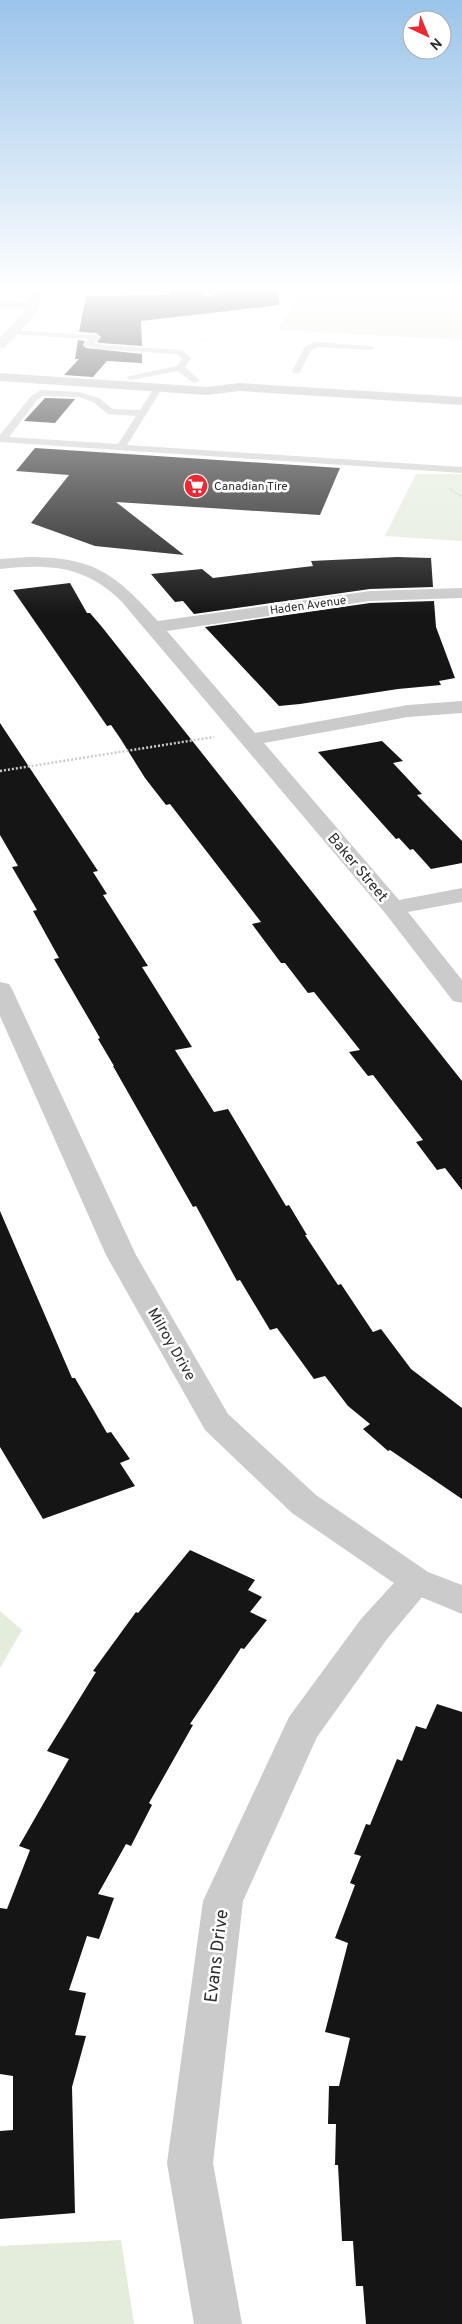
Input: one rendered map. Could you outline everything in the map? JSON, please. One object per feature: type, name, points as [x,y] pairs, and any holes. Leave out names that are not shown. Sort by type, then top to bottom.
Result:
[{"type":"main road","points":[[390,396],[462,401]]},
{"type":"street","name":"Baker Street","points":[[0,564],[58,564],[80,568],[103,576],[112,583],[154,627],[393,908],[462,996]]},
{"type":"street","name":"Haden Avenue","points":[[154,627],[370,596],[462,593]]},
{"type":"street","points":[[247,736],[408,711],[462,707]]},
{"type":"street","points":[[393,908],[462,896]]},
{"type":"street","name":"Milroy Drive","points":[[0,989],[121,1255],[216,1422],[304,1504],[416,1581],[462,1600]]},
{"type":"street","name":"Evans Drive","points":[[218,2324],[190,2163],[223,1901],[302,1728],[374,1629],[416,1581]]},
{"type":"lane","points":[[1,439],[36,396]]},
{"type":"lane","points":[[85,396],[92,397],[103,403],[111,412],[142,413]]},
{"type":"lane","points":[[121,447],[153,396]]},
{"type":"lane","points":[[1,439],[462,470]]},
{"type":"path","points":[[0,771],[247,736]]},
{"type":"green space","points":[[416,474],[462,474],[462,541],[385,536]]},
{"type":"green space","points":[[0,1611],[22,1630],[0,1668]]},
{"type":"green space","points":[[121,2240],[134,2324],[0,2324],[0,2246]]},
{"type":"building","points":[[45,398],[75,399],[55,423],[24,421]]},
{"type":"building","name":"Canadian Tire","points":[[35,448],[340,468],[320,515],[116,502],[184,555],[95,546],[31,523],[69,475],[16,471]]},
{"type":"building","points":[[397,557],[431,558],[433,587],[370,589],[194,614],[183,601],[175,602],[151,574],[202,569],[213,578],[313,566],[311,561]]},
{"type":"building","points":[[70,583],[87,613],[90,613],[102,627],[462,1081],[462,1190],[445,1168],[437,1170],[416,1142],[423,1140],[373,1075],[368,1076],[349,1052],[360,1050],[314,992],[308,993],[285,963],[281,963],[252,924],[261,922],[170,804],[166,805],[145,778],[111,725],[107,726],[13,590]]},
{"type":"building","points":[[434,601],[436,627],[455,678],[439,681],[441,685],[398,689],[300,704],[279,706],[205,627],[370,603]]},
{"type":"building","points":[[0,723],[98,871],[93,872],[107,894],[103,895],[148,966],[142,967],[192,1047],[175,1050],[214,1112],[228,1109],[286,1206],[289,1205],[307,1235],[305,1235],[338,1285],[341,1284],[373,1332],[381,1329],[411,1369],[462,1408],[462,1499],[390,1450],[388,1451],[363,1429],[370,1424],[348,1406],[325,1376],[314,1379],[277,1328],[270,1330],[240,1280],[237,1281],[196,1206],[193,1207],[98,1039],[100,1038],[54,959],[59,958],[33,911],[37,910],[12,867],[18,866],[0,835]]},
{"type":"building","points":[[382,741],[403,761],[393,763],[422,794],[417,795],[462,841],[462,863],[431,869],[413,849],[410,850],[399,838],[396,839],[318,752]]},
{"type":"building","points":[[0,1211],[72,1378],[75,1378],[107,1433],[111,1432],[130,1459],[120,1463],[135,1486],[43,1519],[0,1447]]},
{"type":"building","points":[[190,1550],[255,1580],[248,1590],[262,1597],[250,1612],[267,1620],[244,1649],[241,1648],[190,1724],[193,1725],[149,1803],[152,1805],[131,1846],[126,1844],[98,1894],[114,1898],[99,1939],[87,1936],[69,1990],[86,1993],[75,2035],[86,2036],[72,2087],[75,2213],[0,2219],[0,2131],[13,2130],[13,2076],[0,2074],[0,1908],[7,1909],[30,1850],[19,1846],[69,1759],[47,1751],[96,1672],[93,1671],[136,1612],[138,1613]]},
{"type":"building","points":[[437,1704],[462,1712],[462,2324],[366,2324],[363,2286],[356,2286],[353,2241],[342,2241],[338,2165],[335,2165],[336,2124],[328,2124],[329,2086],[339,2086],[350,2038],[325,2032],[348,1943],[335,1938],[355,1885],[350,1883],[361,1856],[354,1854],[366,1824],[370,1825],[397,1759],[402,1761],[416,1726],[426,1729]]},
{"type":"place","name":"Canadian Tire","points":[[196,486]]}]
